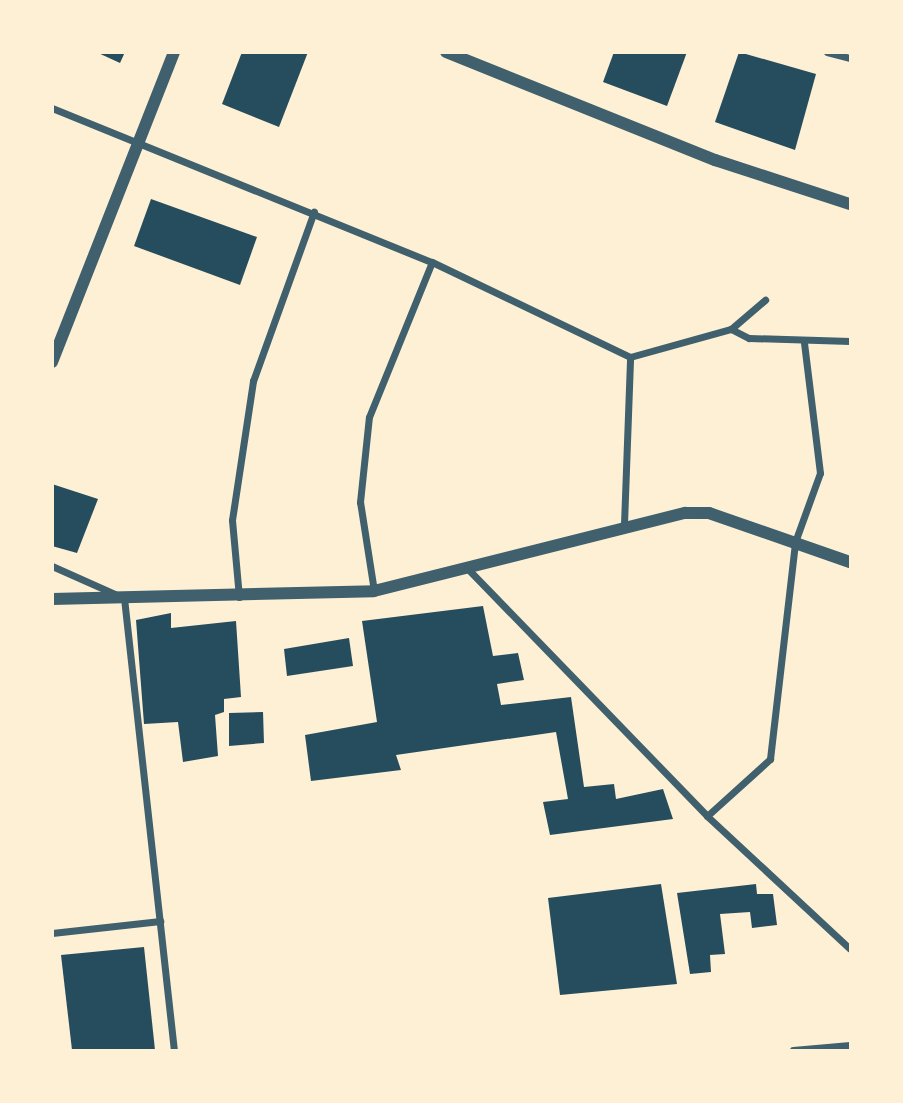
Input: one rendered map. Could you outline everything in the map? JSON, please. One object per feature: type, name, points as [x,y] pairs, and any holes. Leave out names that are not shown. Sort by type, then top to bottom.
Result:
[{"type":"street","points":[[52,362],[174,52]]},
{"type":"street","points":[[446,52],[715,160],[850,204]]},
{"type":"street","points":[[827,52],[850,58]]},
{"type":"street","points":[[52,108],[432,262],[630,357],[731,329],[765,300]]},
{"type":"street","points":[[239,598],[232,520],[253,381],[314,212]]},
{"type":"street","points":[[374,591],[360,502],[369,417],[432,262]]},
{"type":"street","points":[[731,329],[749,338],[804,342],[850,341]]},
{"type":"street","points":[[707,816],[770,759],[795,542],[820,473],[804,342]]},
{"type":"street","points":[[624,524],[630,357]]},
{"type":"street","points":[[52,599],[239,598],[374,591],[624,524],[709,513],[850,562]]},
{"type":"street","points":[[52,566],[124,598]]},
{"type":"street","points":[[466,567],[707,816],[850,949]]},
{"type":"street","points":[[124,598],[174,1051]]},
{"type":"street","points":[[52,933],[160,921]]},
{"type":"street","points":[[793,1051],[850,1045]]},
{"type":"building","points":[[96,52],[125,52],[120,63]]},
{"type":"building","points":[[242,52],[308,52],[279,127],[222,104]]},
{"type":"building","points":[[614,52],[687,52],[667,106],[603,82]]},
{"type":"building","points":[[739,52],[816,74],[795,150],[715,122]]},
{"type":"building","points":[[151,199],[257,237],[240,285],[134,246]]},
{"type":"building","points":[[52,484],[98,499],[77,553],[52,546]]},
{"type":"building","points":[[483,606],[493,656],[518,653],[524,680],[497,684],[501,705],[571,697],[584,787],[614,784],[616,799],[663,789],[673,819],[550,835],[543,802],[568,799],[556,732],[396,755],[401,770],[311,781],[305,735],[377,722],[362,621]]},
{"type":"building","points":[[171,613],[171,628],[236,621],[241,697],[224,699],[224,712],[215,715],[218,756],[183,762],[178,722],[144,724],[136,620]]},
{"type":"building","points":[[349,638],[353,666],[287,676],[284,649]]},
{"type":"building","points":[[263,712],[264,743],[229,746],[229,713]]},
{"type":"building","points":[[661,884],[677,984],[560,995],[548,898]]},
{"type":"building","points":[[756,884],[757,894],[773,894],[777,925],[752,928],[750,912],[720,914],[725,954],[710,955],[711,972],[690,974],[677,893]]},
{"type":"building","points":[[144,947],[155,1050],[72,1050],[61,955]]}]
